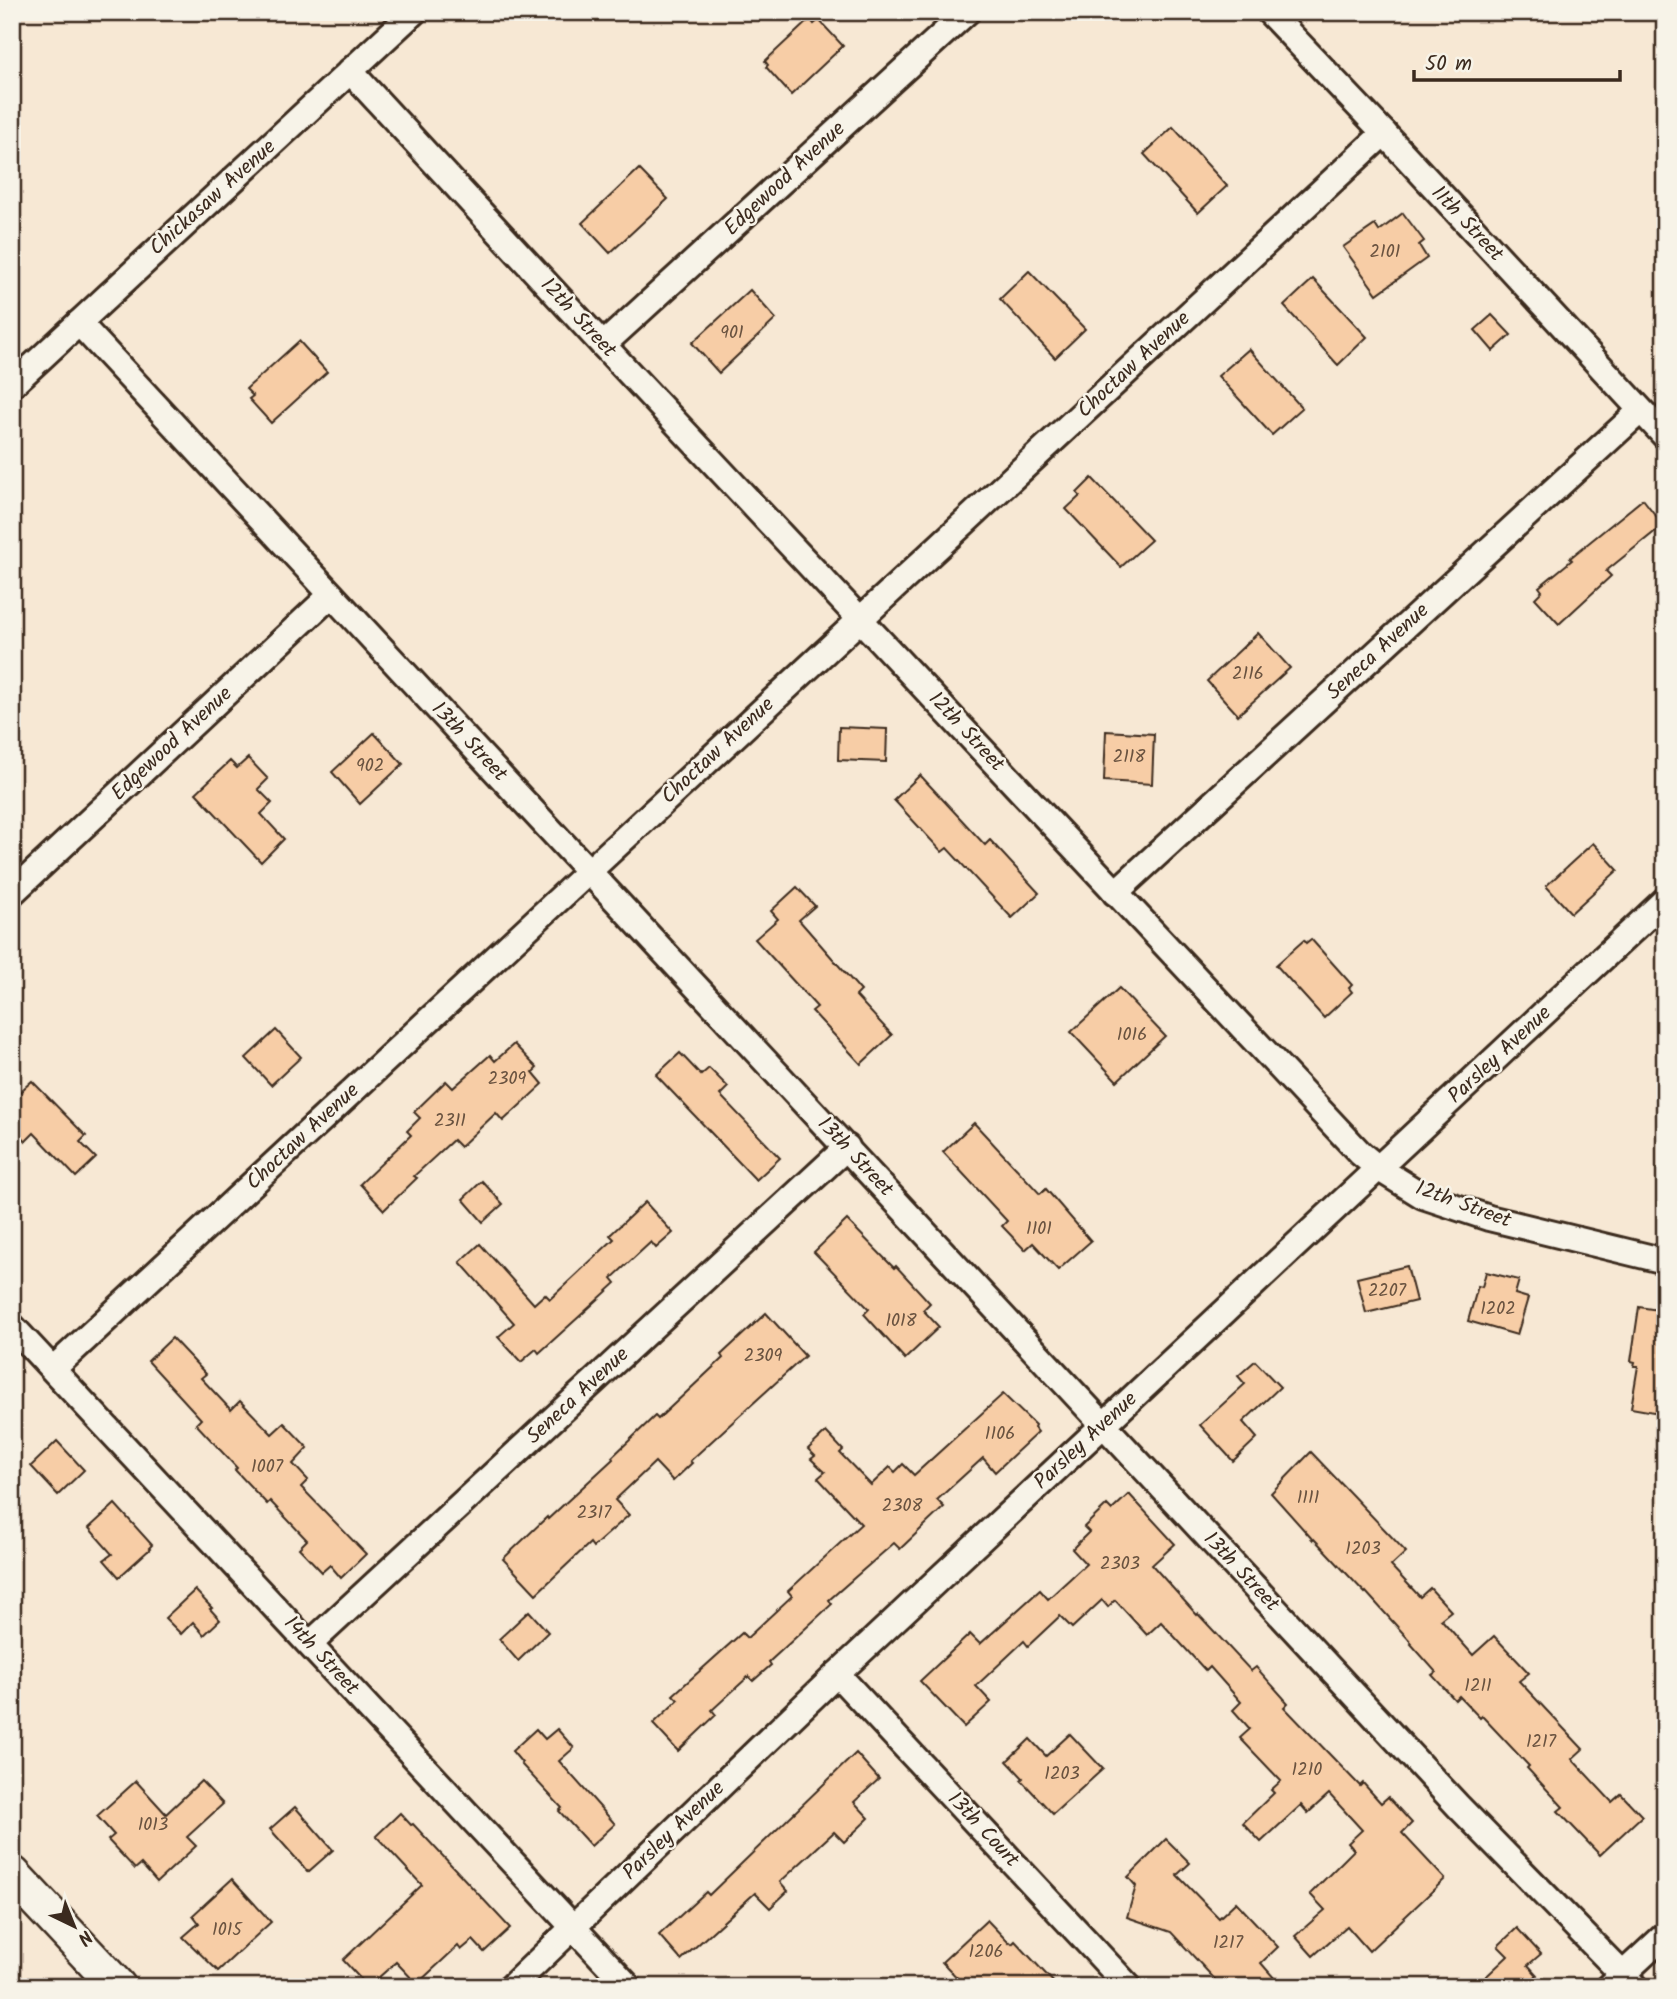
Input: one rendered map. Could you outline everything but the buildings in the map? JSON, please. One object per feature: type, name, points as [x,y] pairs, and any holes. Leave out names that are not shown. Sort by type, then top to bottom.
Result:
[{"type":"street","name":"Chickasaw Avenue","points":[[12,385],[414,12]]},
{"type":"street","name":"Edgewood Avenue","points":[[603,345],[967,12]]},
{"type":"street","name":"11th Street","points":[[1269,12],[1665,436]]},
{"type":"street","name":"12th Street","points":[[350,71],[1360,1153],[1378,1168],[1423,1196],[1489,1218],[1665,1261]]},
{"type":"street","name":"Choctaw Avenue","points":[[53,1369],[1384,133]]},
{"type":"street","name":"13th Street","points":[[79,323],[1622,1983]]},
{"type":"street","name":"Seneca Avenue","points":[[1115,893],[1640,411]]},
{"type":"street","name":"Edgewood Avenue","points":[[12,893],[331,595]]},
{"type":"street","name":"Parsley Avenue","points":[[511,1987],[837,1674],[1665,900]]},
{"type":"street","name":"Seneca Avenue","points":[[310,1644],[847,1147]]},
{"type":"street","name":"14th Street","points":[[12,1326],[629,1987]]},
{"type":"street","name":"13th Court","points":[[837,1674],[1129,1987]]},
{"type":"street","points":[[12,1874],[118,1987]]},
{"type":"street","points":[[1622,1983],[1665,1935]]}]
